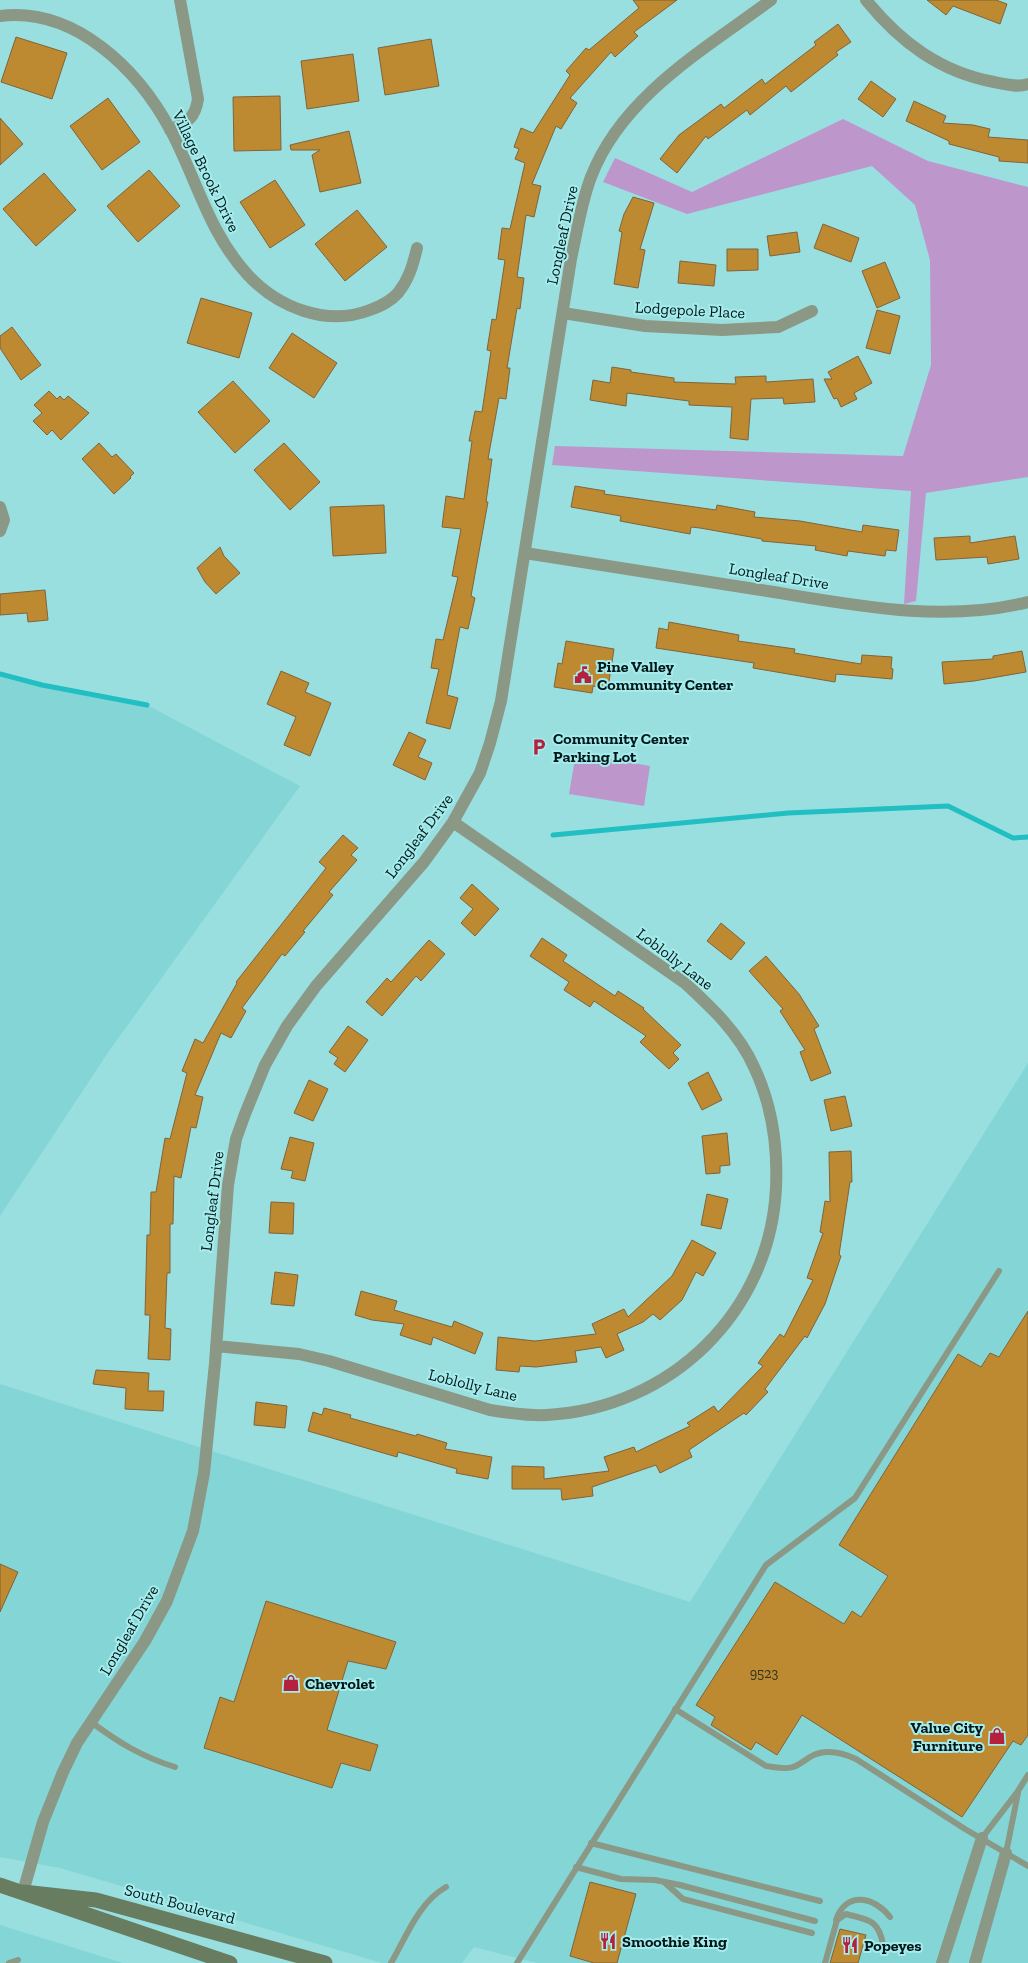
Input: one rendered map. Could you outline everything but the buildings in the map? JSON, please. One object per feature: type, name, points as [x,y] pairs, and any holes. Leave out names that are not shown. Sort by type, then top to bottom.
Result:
[{"type":"main road","name":"South Boulevard","points":[[0,1885],[230,1963]]},
{"type":"main road","name":"South Boulevard","points":[[23,1892],[96,1900],[325,1963]]},
{"type":"street","points":[[170,130],[185,123],[193,115],[198,100],[180,0]]},
{"type":"street","name":"Longleaf Drive","points":[[23,1892],[43,1822],[77,1742],[146,1641],[167,1601],[194,1531],[204,1473],[228,1185],[236,1139],[266,1065],[287,1026],[316,986],[424,862],[453,822],[480,773],[490,743],[501,701],[563,313],[584,201],[591,177],[622,123],[646,96],[672,73],[771,0]]},
{"type":"street","points":[[866,0],[896,34],[936,63],[962,74],[984,80],[1009,85],[1028,84]]},
{"type":"street","name":"Village Brook Drive","points":[[0,16],[27,14],[52,20],[76,29],[117,60],[142,88],[170,130],[215,230],[246,274],[264,290],[285,304],[318,315],[340,316],[363,313],[384,305],[399,292],[409,276],[416,248]]},
{"type":"street","name":"Lodgepole Place","points":[[563,313],[645,326],[722,330],[778,327],[812,311]]},
{"type":"street","points":[[0,507],[4,520],[0,531]]},
{"type":"street","name":"Longleaf Drive","points":[[525,553],[880,609],[977,610],[1028,602]]},
{"type":"street","name":"Loblolly Lane","points":[[216,1346],[298,1354],[329,1360],[490,1410],[516,1414],[546,1415],[586,1410],[638,1393],[673,1373],[699,1353],[722,1329],[743,1299],[758,1270],[769,1239],[775,1207],[776,1141],[766,1094],[754,1064],[733,1032],[710,1006],[685,983],[453,822]]},
{"type":"street","points":[[942,1963],[982,1838]]},
{"type":"street","points":[[975,1963],[1006,1853]]},
{"type":"lane","points":[[516,1963],[766,1565],[855,1498],[999,1271]]},
{"type":"lane","points":[[675,1709],[766,1766],[794,1767],[814,1755],[827,1752],[842,1753],[856,1759],[1028,1866]]},
{"type":"lane","points":[[91,1722],[118,1742],[150,1759],[175,1767]]},
{"type":"lane","points":[[982,1838],[1028,1775]]},
{"type":"lane","points":[[1006,1853],[1018,1791]]},
{"type":"lane","points":[[591,1843],[820,1901]]},
{"type":"lane","points":[[576,1867],[621,1879],[664,1882],[815,1921]]},
{"type":"lane","points":[[664,1882],[683,1899],[812,1933]]},
{"type":"lane","points":[[391,1963],[423,1907],[446,1887]]},
{"type":"lane","points":[[824,1963],[834,1927],[842,1908],[849,1901],[858,1899],[875,1904],[885,1910],[890,1917]]},
{"type":"lane","points":[[834,1927],[837,1920],[846,1914],[869,1920],[880,1930],[882,1944]]},
{"type":"lane","points":[[9,1963],[18,1960]]},
{"type":"shaded area","points":[[843,119],[928,161],[1028,187],[1028,477],[926,493],[916,601],[904,604],[911,491],[552,465],[555,446],[903,456],[931,365],[930,260],[915,205],[872,166],[687,214],[603,182],[615,158],[692,192]]},
{"type":"shaded area","points":[[0,674],[42,685],[147,705],[300,786],[109,1051],[0,1216]]},
{"type":"shaded area","points":[[576,753],[650,766],[644,806],[569,794]]},
{"type":"shaded area","points":[[1028,1063],[1028,1963],[537,1963],[474,1947],[462,1963],[382,1963],[60,1868],[0,1857],[0,1384],[690,1602]]},
{"type":"shaded area","points":[[0,1925],[123,1963],[0,1963]]},
{"type":"waterway","points":[[0,674],[42,685],[147,705]]},
{"type":"waterway","points":[[553,835],[788,813],[948,806],[1013,838],[1028,837]]},
{"type":"place","name":"Pine Valley Community Center","points":[[583,675]]},
{"type":"place","name":"Community Center Parking Lot","points":[[539,747]]},
{"type":"place","name":"Chevrolet","points":[[291,1683]]},
{"type":"place","name":"Value City Furniture","points":[[997,1736]]},
{"type":"place","name":"Smoothie King","points":[[608,1941]]},
{"type":"place","name":"Popeyes","points":[[850,1945]]}]
